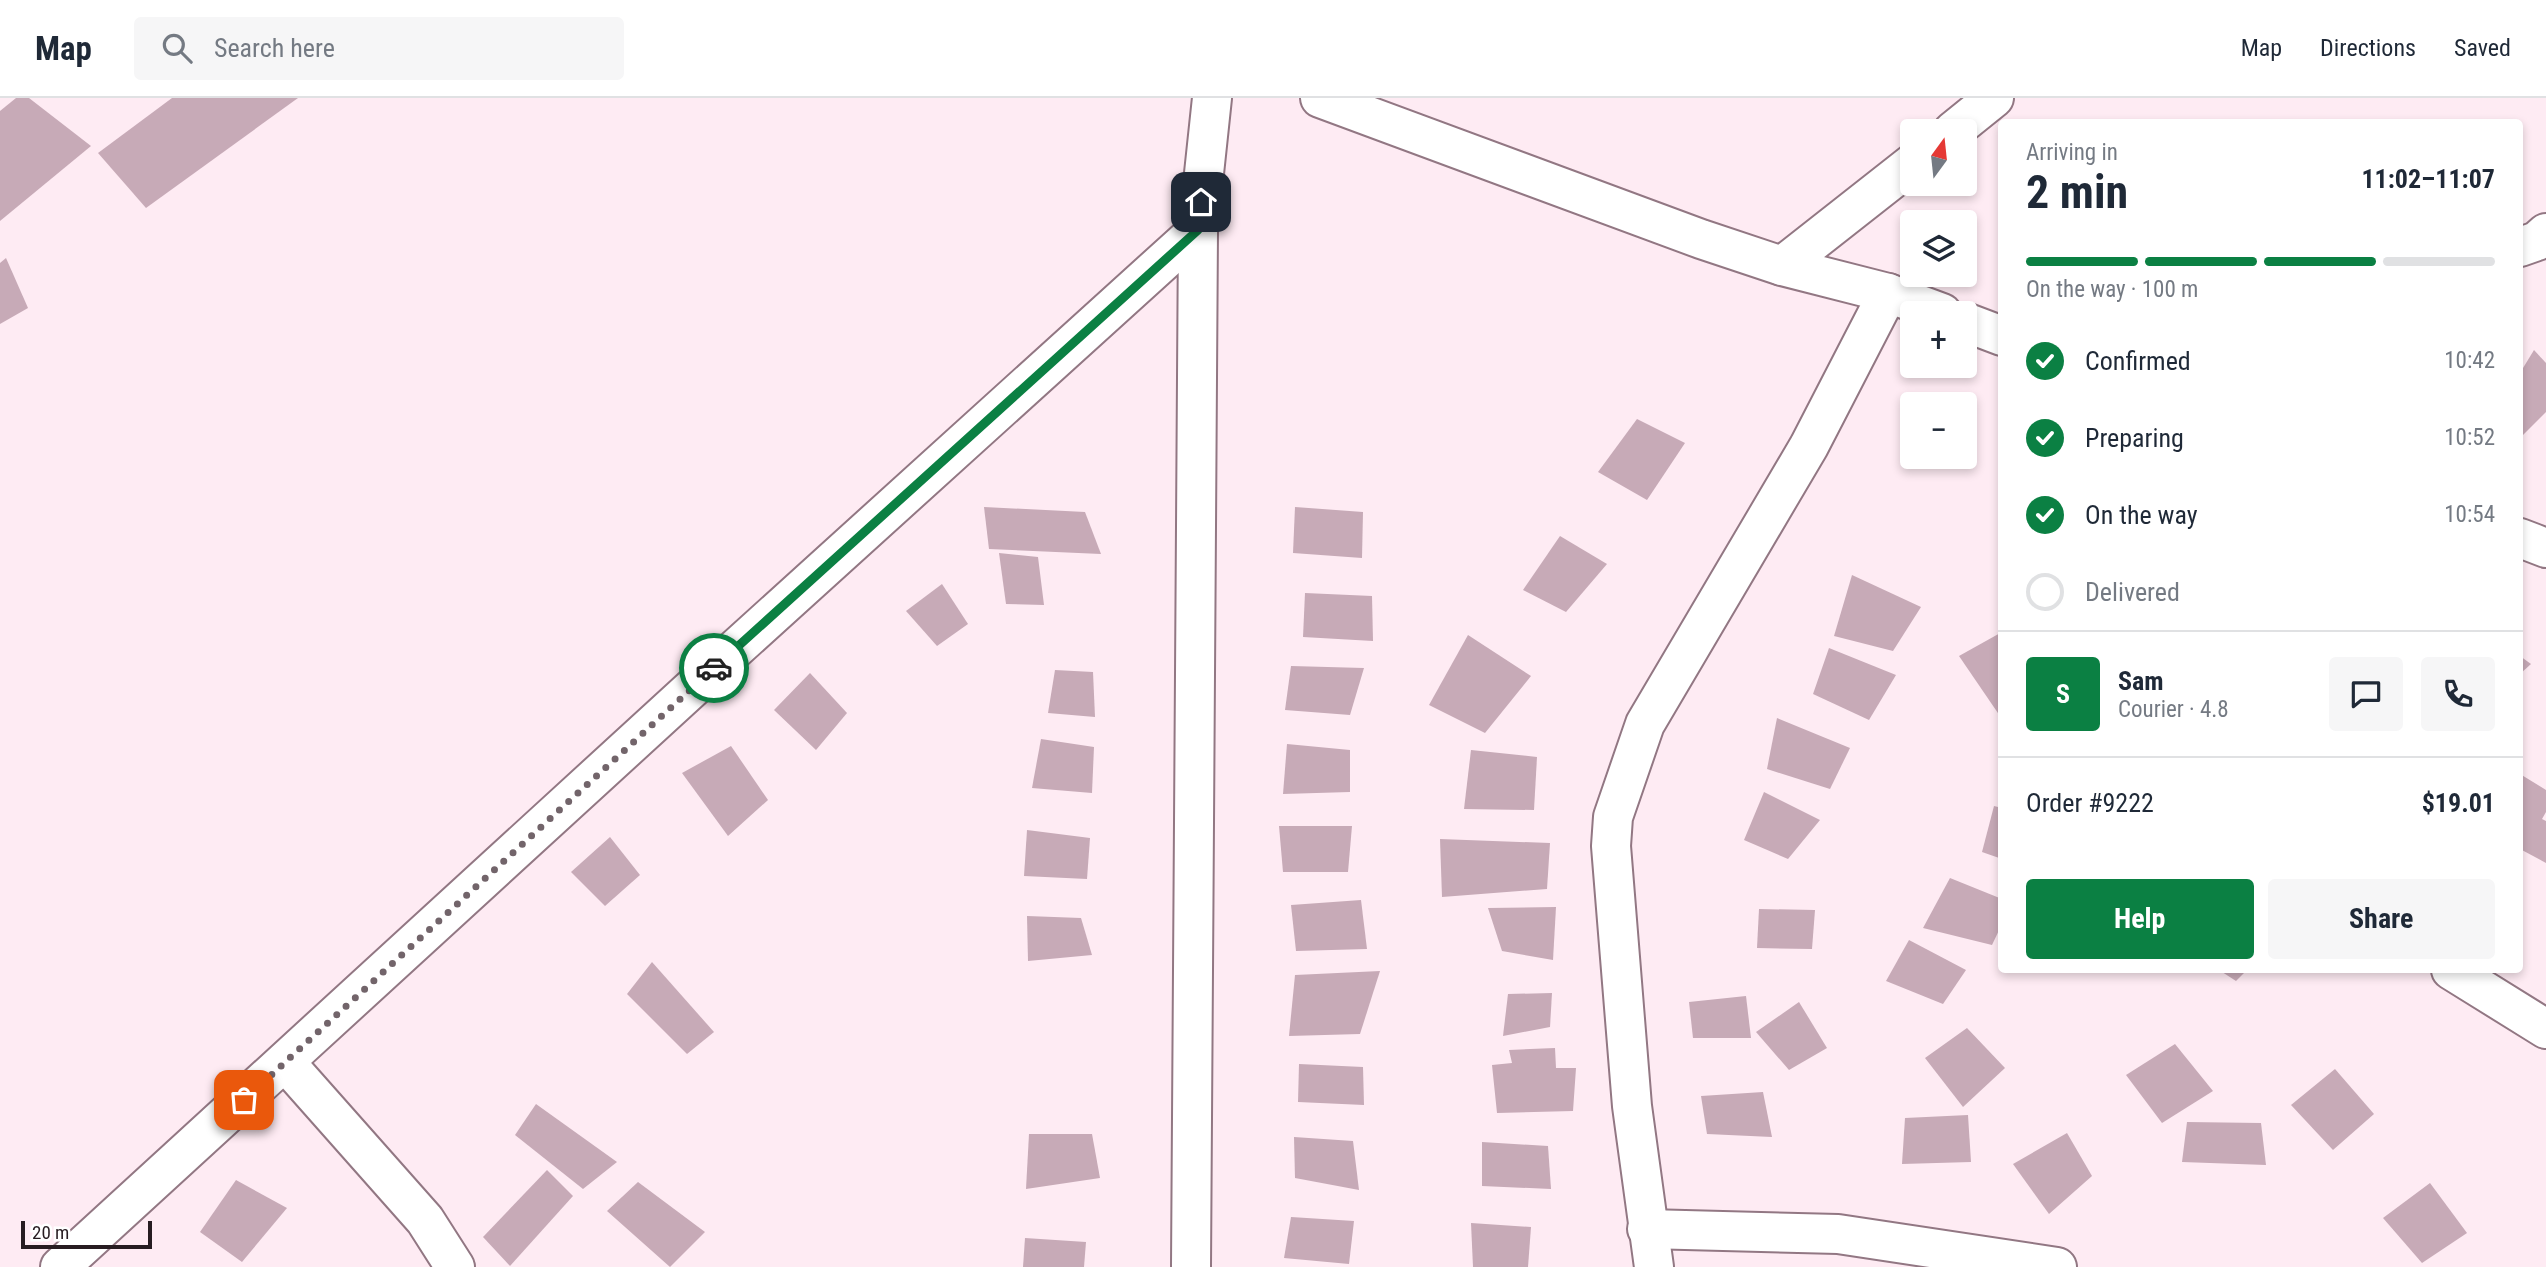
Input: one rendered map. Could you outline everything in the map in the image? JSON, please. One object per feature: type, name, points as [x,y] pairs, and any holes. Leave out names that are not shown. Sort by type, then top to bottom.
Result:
[{"type":"street","points":[[1191,1267],[1198,230],[1212,98]]},
{"type":"street","points":[[1320,98],[1701,239],[1782,266],[1910,301]]},
{"type":"street","points":[[1967,119],[1994,98]]},
{"type":"street","points":[[1782,266],[1900,173]]},
{"type":"street","points":[[60,1267],[1198,230]]},
{"type":"street","points":[[2523,246],[2537,241],[2546,233]]},
{"type":"street","points":[[1654,1267],[1632,1106],[1611,846],[1613,817],[1646,724],[1809,446],[1888,293]]},
{"type":"street","points":[[1977,327],[1998,334]]},
{"type":"street","points":[[2523,539],[2546,548]]},
{"type":"street","points":[[2456,973],[2546,1029]]},
{"type":"street","points":[[285,1062],[425,1220],[455,1267]]},
{"type":"street","points":[[1647,1229],[1838,1234],[2057,1267]]},
{"type":"building","points":[[16,98],[29,98],[91,146],[0,221],[0,111]]},
{"type":"building","points":[[172,98],[298,98],[146,208],[98,153]]},
{"type":"building","points":[[6,258],[28,308],[0,324],[0,263]]},
{"type":"building","points":[[2534,350],[2546,363],[2546,412],[2523,435],[2523,368]]},
{"type":"building","points":[[1637,419],[1685,443],[1647,500],[1598,472]]},
{"type":"building","points":[[984,507],[1085,512],[1101,554],[989,549]]},
{"type":"building","points":[[1295,507],[1363,512],[1362,558],[1293,553]]},
{"type":"building","points":[[1560,536],[1607,564],[1566,612],[1523,590]]},
{"type":"building","points":[[999,553],[1038,557],[1044,605],[1006,604]]},
{"type":"building","points":[[1852,575],[1921,607],[1893,651],[1834,636]]},
{"type":"building","points":[[942,584],[968,624],[937,646],[906,611]]},
{"type":"building","points":[[1305,593],[1372,596],[1373,641],[1303,637]]},
{"type":"building","points":[[1998,634],[1998,713],[1959,656]]},
{"type":"building","points":[[1468,635],[1531,676],[1485,733],[1429,705]]},
{"type":"building","points":[[1829,648],[1896,675],[1869,720],[1813,694]]},
{"type":"building","points":[[2523,658],[2531,664],[2523,671]]},
{"type":"building","points":[[1291,666],[1364,668],[1350,715],[1285,710]]},
{"type":"building","points":[[1055,670],[1093,672],[1095,717],[1048,713]]},
{"type":"building","points":[[810,673],[847,713],[816,750],[774,710]]},
{"type":"building","points":[[1777,718],[1850,748],[1830,789],[1767,769]]},
{"type":"building","points":[[1041,739],[1094,747],[1092,793],[1032,788]]},
{"type":"building","points":[[1287,744],[1350,750],[1350,792],[1283,794]]},
{"type":"building","points":[[731,746],[768,800],[728,836],[682,773]]},
{"type":"building","points":[[1471,750],[1537,757],[1534,810],[1464,809]]},
{"type":"building","points":[[2523,776],[2546,790],[2546,812],[2542,819],[2546,821],[2546,863],[2523,851]]},
{"type":"building","points":[[1764,792],[1820,820],[1788,859],[1744,840]]},
{"type":"building","points":[[1994,806],[1998,807],[1998,858],[1982,852]]},
{"type":"building","points":[[1279,826],[1352,826],[1348,872],[1283,872]]},
{"type":"building","points":[[1027,830],[1090,838],[1087,879],[1024,876]]},
{"type":"building","points":[[610,837],[640,875],[605,906],[571,872]]},
{"type":"building","points":[[1440,839],[1550,843],[1547,889],[1442,897]]},
{"type":"building","points":[[1950,878],[1998,897],[1998,932],[1992,945],[1923,928]]},
{"type":"building","points":[[1361,900],[1367,949],[1296,951],[1291,905]]},
{"type":"building","points":[[1556,907],[1553,960],[1502,951],[1488,908]]},
{"type":"building","points":[[1759,909],[1815,910],[1812,949],[1757,948]]},
{"type":"building","points":[[1027,916],[1081,918],[1092,955],[1028,961]]},
{"type":"building","points":[[1909,940],[1966,970],[1943,1004],[1886,981]]},
{"type":"building","points":[[652,962],[714,1032],[687,1054],[627,994]]},
{"type":"building","points":[[1380,971],[1360,1034],[1289,1036],[1295,975]]},
{"type":"building","points":[[2224,973],[2244,973],[2236,981]]},
{"type":"building","points":[[1552,993],[1550,1027],[1503,1036],[1508,994]]},
{"type":"building","points":[[1746,996],[1751,1038],[1693,1038],[1689,1002]]},
{"type":"building","points":[[1799,1002],[1827,1048],[1789,1070],[1756,1032]]},
{"type":"building","points":[[1967,1028],[2005,1068],[1963,1107],[1925,1058]]},
{"type":"building","points":[[2175,1044],[2213,1091],[2162,1123],[2126,1075]]},
{"type":"building","points":[[1555,1048],[1556,1068],[1576,1068],[1573,1111],[1497,1113],[1492,1065],[1512,1063],[1509,1050]]},
{"type":"building","points":[[1299,1064],[1363,1067],[1364,1105],[1298,1102]]},
{"type":"building","points":[[2335,1069],[2374,1114],[2333,1150],[2291,1105]]},
{"type":"building","points":[[1763,1092],[1772,1137],[1707,1134],[1701,1096]]},
{"type":"building","points":[[536,1104],[617,1162],[583,1189],[515,1135]]},
{"type":"building","points":[[1968,1115],[1971,1162],[1902,1164],[1905,1118]]},
{"type":"building","points":[[2187,1122],[2261,1123],[2266,1165],[2182,1162]]},
{"type":"building","points":[[2067,1133],[2092,1176],[2049,1214],[2013,1164]]},
{"type":"building","points":[[1029,1134],[1092,1134],[1100,1178],[1026,1189]]},
{"type":"building","points":[[1294,1137],[1353,1141],[1359,1190],[1295,1178]]},
{"type":"building","points":[[1482,1142],[1548,1146],[1551,1189],[1482,1186]]},
{"type":"building","points":[[547,1170],[573,1196],[510,1266],[483,1237]]},
{"type":"building","points":[[236,1180],[287,1208],[242,1262],[200,1232]]},
{"type":"building","points":[[638,1182],[705,1232],[670,1267],[607,1211]]},
{"type":"building","points":[[2430,1183],[2467,1233],[2422,1263],[2383,1218]]},
{"type":"building","points":[[1291,1217],[1354,1221],[1349,1264],[1284,1258]]},
{"type":"building","points":[[1471,1223],[1531,1227],[1528,1267],[1473,1267]]},
{"type":"building","points":[[1025,1238],[1086,1242],[1084,1267],[1023,1267]]},
{"type":"way so far","points":[[244,1100],[714,668]]},
{"type":"route","points":[[714,668],[1198,230],[1201,202]]}]
